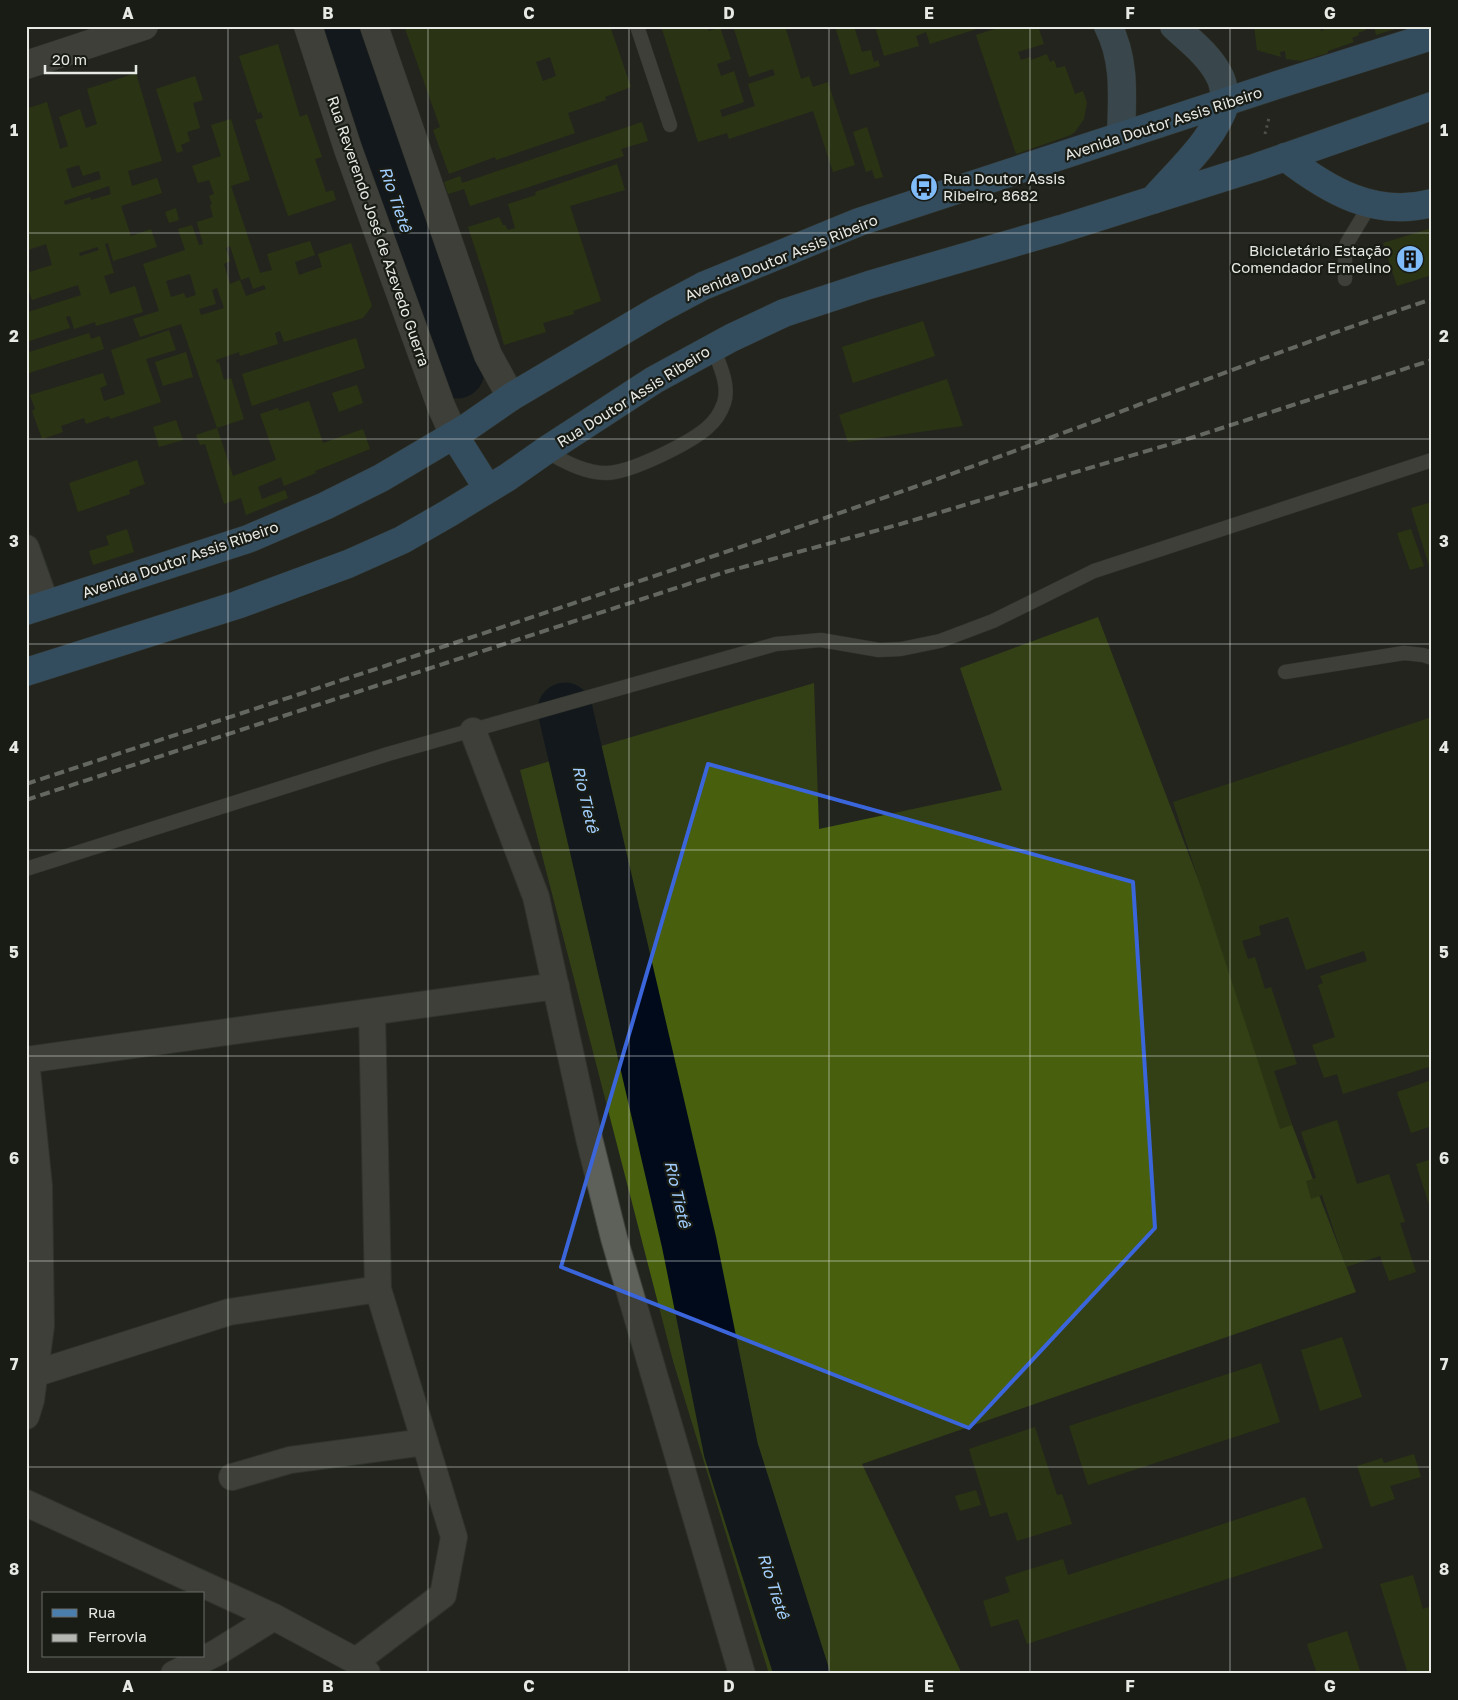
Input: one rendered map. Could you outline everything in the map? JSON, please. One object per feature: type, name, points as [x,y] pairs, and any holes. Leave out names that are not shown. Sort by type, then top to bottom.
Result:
[{"type":"main road","points":[[1108,26],[1116,41],[1122,69],[1121,136]]},
{"type":"main road","points":[[1153,200],[1206,142],[1226,102],[1222,83],[1214,66],[1174,26]]},
{"type":"main road","name":"Avenida Doutor Assis Ribeiro","points":[[36,608],[248,539],[325,506],[381,478],[469,426],[511,397],[658,310],[703,286],[859,222],[1432,36]]},
{"type":"main road","points":[[1153,200],[1432,106]]},
{"type":"main road","points":[[1285,157],[1325,186],[1370,205],[1408,208],[1432,203]]},
{"type":"main road","name":"Rua Doutor Assis Ribeiro","points":[[488,489],[654,380],[712,347],[784,313],[869,285],[1153,200]]},
{"type":"main road","points":[[26,672],[237,605],[348,564],[402,540],[488,489],[454,435]]},
{"type":"street","points":[[26,66],[144,26]]},
{"type":"street","name":"Rua Reverendo José de Azevedo Guerra","points":[[308,26],[348,149],[441,406],[454,435]]},
{"type":"street","points":[[374,26],[480,334],[488,355],[511,397]]},
{"type":"street","points":[[26,548],[36,608]]},
{"type":"street","points":[[473,730],[536,896],[589,1138],[614,1238],[742,1674]]},
{"type":"street","points":[[26,1416],[31,1400],[41,1326],[39,1186],[26,1060],[556,986]]},
{"type":"street","points":[[26,1504],[274,1617],[362,1667],[443,1595],[454,1537],[378,1289],[372,1012]]},
{"type":"street","points":[[34,1374],[229,1312],[378,1289]]},
{"type":"street","points":[[232,1477],[290,1460],[425,1442]]},
{"type":"street","points":[[174,1674],[216,1653],[274,1617]]},
{"type":"lane","points":[[637,26],[670,125]]},
{"type":"lane","points":[[1345,279],[1347,243],[1370,205]]},
{"type":"lane","points":[[545,451],[569,464],[584,469],[612,472],[638,466],[697,436],[715,420],[724,403],[725,385],[712,347]]},
{"type":"lane","points":[[26,869],[388,754],[776,644],[821,640],[878,650],[901,649],[940,641],[993,621],[1094,571],[1432,460]]},
{"type":"lane","points":[[1285,672],[1404,653],[1432,658]]},
{"type":"path","points":[[1264,135],[1269,118]]},
{"type":"highlighted area","points":[[708,764],[1133,882],[1155,1228],[969,1428],[561,1267]]},
{"type":"green space","points":[[1098,617],[1356,1292],[862,1464],[962,1674],[769,1674],[673,1361],[520,770],[814,683],[819,829],[1002,790],[960,668]]},
{"type":"building","points":[[404,26],[610,26],[631,87],[605,97],[606,100],[568,113],[575,133],[496,160],[495,157],[449,174],[433,130],[440,127]],"holes":[[[550,57],[556,76],[543,81],[536,62]]]},
{"type":"building","points":[[661,26],[707,26],[709,31],[720,27],[731,59],[717,64],[721,76],[734,71],[744,102],[720,110],[722,117],[755,106],[748,84],[775,75],[773,69],[749,77],[733,26],[785,26],[801,79],[809,76],[813,87],[828,82],[855,165],[833,172],[813,111],[729,139],[727,133],[698,142]]},
{"type":"building","points":[[835,26],[854,26],[862,52],[871,50],[874,62],[878,60],[880,66],[850,75]]},
{"type":"building","points":[[875,26],[913,26],[914,28],[918,26],[983,27],[930,44],[926,32],[916,36],[919,46],[884,56]]},
{"type":"building","points":[[1004,26],[1038,26],[1044,44],[1018,52],[1021,60],[1030,57],[1031,60],[1047,54],[1050,62],[1054,60],[1057,68],[1065,66],[1075,94],[1083,91],[1087,103],[1084,119],[1071,135],[1016,154],[976,35]]},
{"type":"building","points":[[1254,26],[1320,26],[1321,31],[1324,30],[1323,26],[1365,26],[1366,30],[1352,38],[1354,42],[1302,61],[1286,59],[1285,51],[1280,52],[1281,57],[1257,50]]},
{"type":"building","points":[[1374,26],[1401,26],[1401,27],[1376,35]]},
{"type":"building","points":[[278,44],[300,117],[307,114],[322,157],[315,159],[326,192],[333,190],[336,200],[288,216],[255,120],[263,118],[261,112],[258,113],[239,56]]},
{"type":"building","points":[[136,73],[162,161],[128,171],[132,186],[157,178],[162,193],[121,206],[131,236],[151,229],[157,247],[113,261],[108,243],[105,244],[114,273],[104,276],[110,294],[135,286],[143,312],[96,326],[95,322],[74,329],[70,316],[66,317],[70,328],[26,342],[26,307],[28,312],[81,295],[78,285],[32,300],[26,283],[26,273],[52,265],[46,244],[28,250],[26,244],[26,109],[47,102],[60,149],[68,146],[59,117],[80,109],[86,128],[97,124],[87,89]],"holes":[[[79,165],[83,176],[99,171],[101,179],[72,188],[66,169]],[[109,186],[111,194],[91,200],[90,197],[65,205],[64,201]],[[97,247],[99,250],[80,256],[79,253]]]},
{"type":"building","points":[[195,76],[203,100],[193,103],[200,128],[187,132],[190,141],[181,145],[183,151],[177,153],[156,89]]},
{"type":"building","points":[[231,119],[250,180],[231,186],[260,273],[272,270],[267,254],[310,241],[315,255],[295,262],[299,275],[322,267],[318,254],[351,243],[372,306],[363,318],[284,342],[280,331],[275,333],[278,344],[240,356],[239,352],[216,360],[217,363],[219,362],[224,380],[231,378],[244,419],[217,428],[181,324],[140,337],[133,319],[159,311],[143,264],[185,250],[178,229],[192,225],[199,245],[203,244],[197,222],[213,217],[209,196],[214,194],[209,180],[198,183],[192,166],[221,156],[211,125]],"holes":[[[230,246],[241,280],[249,277],[253,289],[264,285],[266,289],[246,296],[240,280],[230,284],[224,264],[230,261],[226,248]],[[190,274],[196,295],[186,298],[184,293],[171,297],[166,281]],[[217,288],[224,308],[201,315],[199,309],[216,304],[212,290]]]},
{"type":"building","points":[[642,122],[648,141],[621,149],[624,156],[470,206],[464,189],[448,194],[444,182],[460,176],[462,183]]},
{"type":"building","points":[[867,127],[883,177],[875,179],[872,170],[866,172],[853,132]]},
{"type":"building","points":[[617,164],[625,190],[570,206],[601,301],[573,311],[574,314],[543,323],[546,332],[504,345],[468,227],[499,217],[508,230],[515,228],[508,204],[536,195],[535,192]]},
{"type":"building","points":[[176,208],[179,220],[169,223],[165,212]]},
{"type":"building","name":"Bicicletário Estação Comendador Ermelino","points":[[1432,228],[1432,275],[1397,286],[1383,243]]},
{"type":"building","points":[[923,321],[935,356],[853,383],[842,347]]},
{"type":"building","points":[[169,330],[176,350],[146,359],[161,402],[110,419],[109,416],[86,424],[84,418],[61,426],[63,432],[42,439],[32,411],[35,409],[30,395],[103,373],[107,385],[100,388],[104,401],[125,394],[111,350]]},
{"type":"building","points":[[89,333],[91,339],[100,336],[104,349],[26,374],[26,353]]},
{"type":"building","points":[[356,338],[365,368],[252,406],[242,374]]},
{"type":"building","points":[[186,352],[193,377],[163,386],[155,362]]},
{"type":"building","points":[[947,379],[963,426],[848,442],[839,415]]},
{"type":"building","points":[[357,385],[363,403],[339,412],[332,393]]},
{"type":"building","points":[[309,401],[323,443],[363,429],[370,449],[315,471],[316,473],[284,486],[281,477],[258,487],[262,499],[285,490],[288,498],[246,515],[241,498],[224,504],[205,444],[200,445],[196,435],[217,428],[233,476],[276,460],[260,414],[278,408],[279,411]]},
{"type":"building","points":[[176,420],[183,440],[159,447],[153,427]]},
{"type":"building","points":[[137,460],[145,484],[129,490],[130,494],[78,512],[69,483]]},
{"type":"building","points":[[1432,502],[1432,572],[1431,572],[1411,508]]},
{"type":"building","points":[[127,529],[134,552],[93,565],[89,551],[109,545],[106,536]]},
{"type":"building","points":[[1411,529],[1424,566],[1410,570],[1397,533]]},
{"type":"building","points":[[1432,717],[1432,1066],[1343,1094],[1337,1074],[1324,1078],[1312,1045],[1335,1037],[1318,985],[1323,983],[1320,976],[1367,961],[1364,951],[1306,970],[1288,917],[1259,926],[1261,935],[1242,941],[1248,959],[1255,957],[1265,989],[1271,987],[1297,1064],[1274,1071],[1292,1125],[1280,1129],[1173,802]]},
{"type":"building","points":[[1432,1080],[1432,1126],[1411,1133],[1397,1092]]},
{"type":"building","points":[[1337,1120],[1357,1184],[1389,1174],[1405,1222],[1400,1223],[1416,1272],[1389,1281],[1380,1256],[1346,1267],[1322,1195],[1311,1199],[1306,1181],[1316,1178],[1301,1132]]},
{"type":"building","points":[[1432,1159],[1432,1211],[1431,1211],[1416,1164]]},
{"type":"building","points":[[1342,1337],[1362,1397],[1320,1411],[1301,1350]]},
{"type":"building","points":[[1261,1363],[1280,1422],[1088,1485],[1069,1426]]},
{"type":"building","points":[[1035,1427],[1057,1495],[1062,1494],[1072,1524],[1017,1541],[1007,1512],[990,1517],[969,1449]]},
{"type":"building","points":[[1414,1454],[1421,1477],[1390,1486],[1395,1499],[1371,1507],[1357,1466],[1382,1458],[1384,1463]]},
{"type":"building","points":[[976,1490],[981,1505],[960,1511],[955,1496]]},
{"type":"building","points":[[1305,1497],[1323,1548],[1027,1644],[1018,1619],[991,1627],[983,1601],[1010,1592],[1005,1577],[1063,1559],[1068,1575]]},
{"type":"building","points":[[1413,1575],[1423,1609],[1432,1606],[1432,1674],[1408,1674],[1380,1584]]},
{"type":"building","points":[[1347,1631],[1361,1674],[1317,1674],[1307,1644]]},
{"type":"waterway","name":"Rio Tietê","points":[[336,26],[457,371]]},
{"type":"waterway","name":"Rio Tietê","points":[[565,710],[689,1242],[731,1450],[802,1674]]},
{"type":"railway","points":[[26,784],[814,522],[926,483],[1305,343],[1432,299]]},
{"type":"railway","points":[[26,800],[725,572],[897,525],[1194,437],[1432,360]]},
{"type":"place","name":"Rua Doutor Assis Ribeiro, 8682","points":[[924,187]]},
{"type":"place","name":"Bicicletário Estação Comendador Ermelino","points":[[1410,259]]}]
